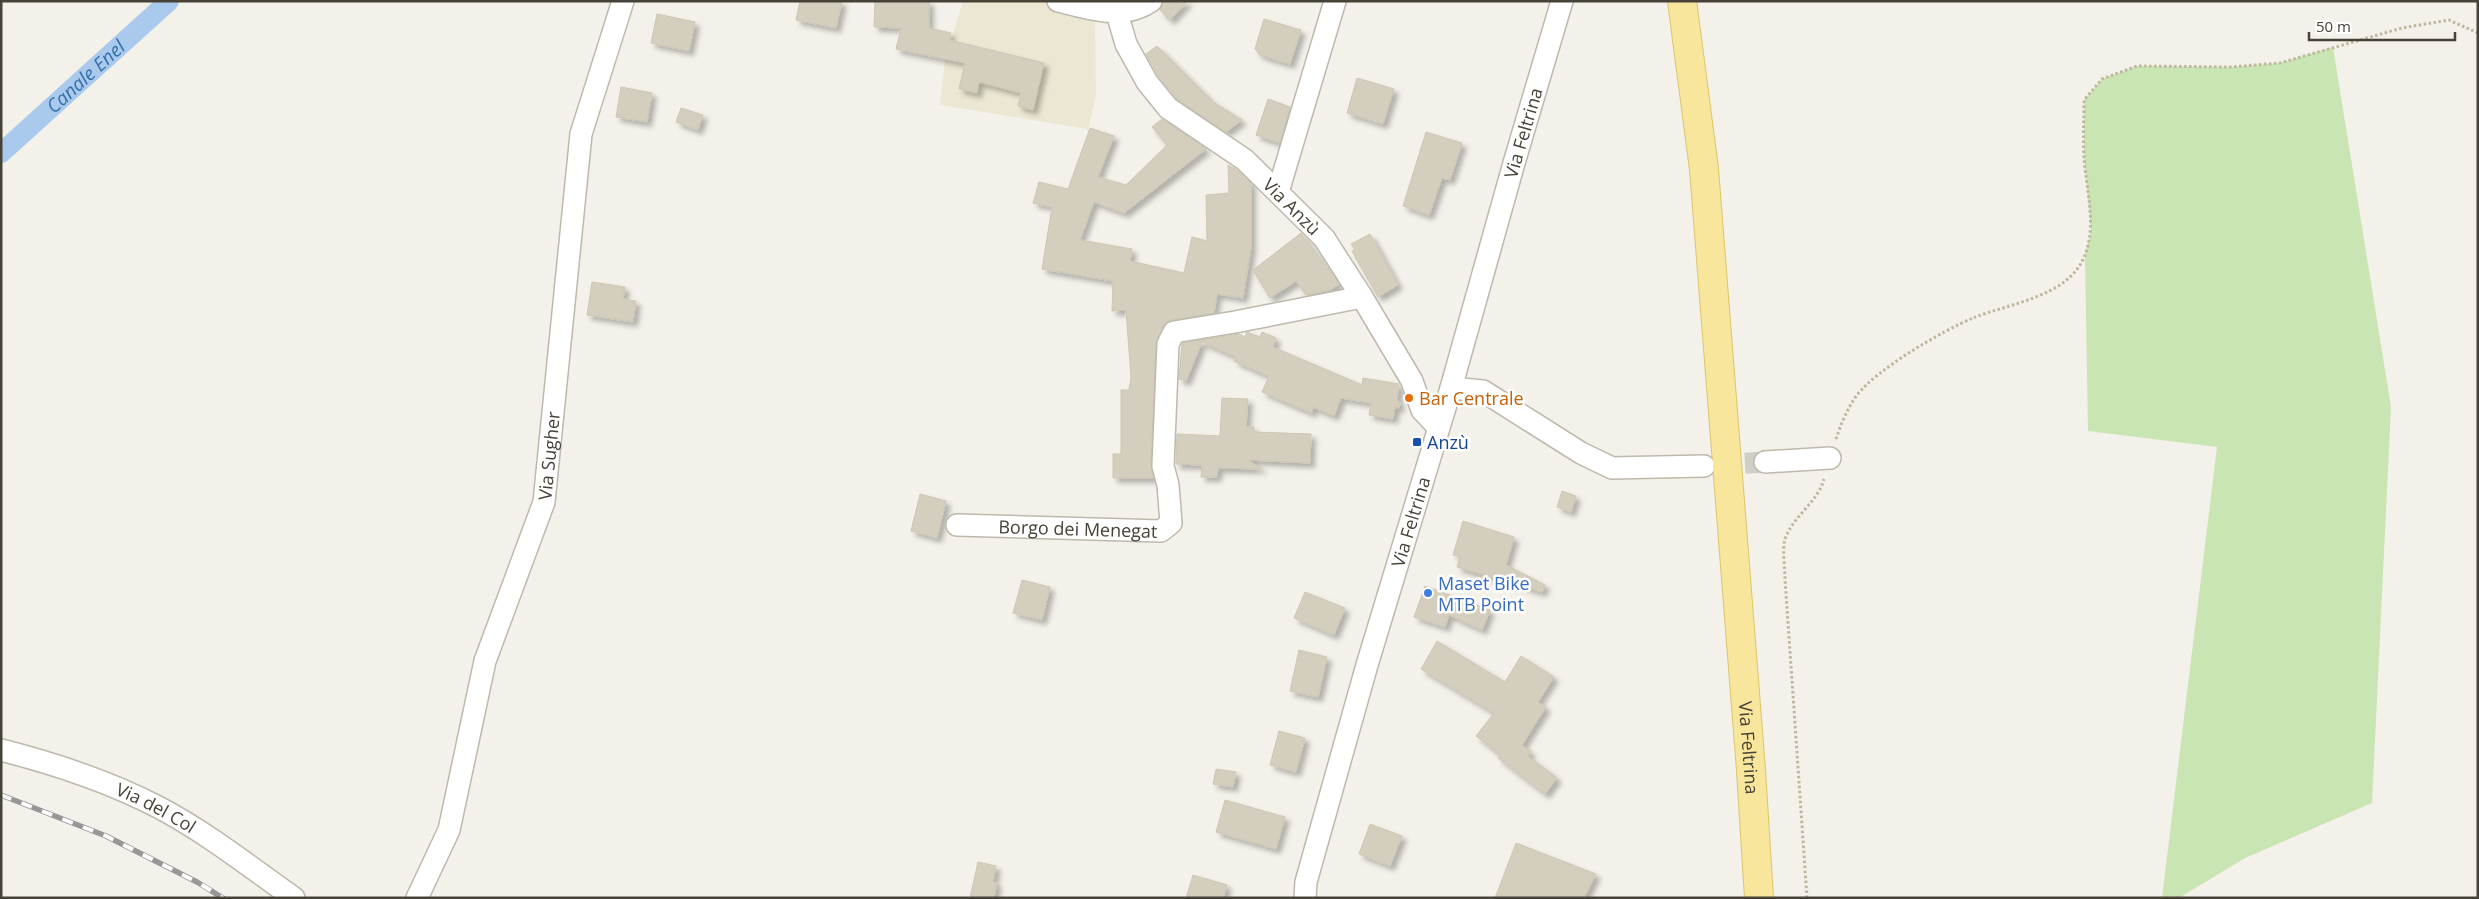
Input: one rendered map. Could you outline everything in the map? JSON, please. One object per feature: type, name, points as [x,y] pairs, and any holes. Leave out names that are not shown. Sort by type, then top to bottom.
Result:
[{"type":"main road","name":"Via Feltrina","points":[[1682,1],[1704,169],[1760,898]]},
{"type":"street","name":"Via Sugher","points":[[417,898],[449,830],[485,661],[544,502],[581,134],[623,1]]},
{"type":"street","points":[[1058,1],[1101,12],[1117,13],[1150,1]]},
{"type":"street","points":[[1278,192],[1335,1]]},
{"type":"street","name":"Via Feltrina","points":[[1305,898],[1306,882],[1367,665],[1451,388],[1562,1]]},
{"type":"street","name":"Via Anzù","points":[[1117,13],[1126,44],[1147,82],[1168,108],[1245,160],[1324,238],[1412,381],[1422,410],[1438,428]]},
{"type":"street","name":"Borgo dei Menegat","points":[[957,525],[1162,531],[1171,523],[1168,485],[1163,466],[1168,344],[1174,332],[1362,297]]},
{"type":"street","points":[[1451,388],[1483,391],[1582,452],[1612,468],[1704,466]]},
{"type":"street","points":[[1765,462],[1830,458]]},
{"type":"street","name":"Via del Col","points":[[1,750],[57,764],[159,807],[193,828],[294,898]]},
{"type":"path","points":[[1807,898],[1785,579],[1785,539],[1800,515],[1822,488],[1843,418],[1858,394],[1897,360],[1973,318],[2048,293],[2067,280],[2085,256],[2091,230],[2084,158],[2084,100],[2102,80],[2137,66],[2230,68],[2280,63],[2402,28],[2449,20],[2478,33]]},
{"type":"shaded area","points":[[963,1],[1059,1],[1095,14],[1096,96],[1088,129],[940,105],[945,61]]},
{"type":"green space","points":[[2333,47],[2391,407],[2372,803],[2245,858],[2179,898],[2162,898],[2217,447],[2088,431],[2085,256],[2091,230],[2084,158],[2084,100],[2102,79],[2137,66],[2230,67],[2280,63]]},
{"type":"building","points":[[800,1],[842,1],[836,28],[796,20]]},
{"type":"building","points":[[875,1],[929,1],[929,28],[951,33],[949,40],[1044,63],[1033,110],[1018,106],[1021,93],[979,82],[977,93],[959,89],[965,63],[896,49],[901,28],[874,27]]},
{"type":"building","points":[[1163,1],[1188,1],[1170,20],[1160,10]]},
{"type":"building","points":[[657,14],[695,22],[689,51],[651,43]]},
{"type":"building","points":[[1264,19],[1301,30],[1290,64],[1260,55],[1255,49]]},
{"type":"building","points":[[1157,46],[1213,102],[1242,120],[1226,132],[1177,99],[1158,75],[1146,54]]},
{"type":"building","points":[[1357,78],[1394,89],[1383,124],[1347,113]]},
{"type":"building","points":[[621,87],[652,93],[647,122],[616,117]]},
{"type":"building","points":[[1268,99],[1290,107],[1280,143],[1256,135]]},
{"type":"building","points":[[681,108],[703,115],[698,130],[676,122]]},
{"type":"building","points":[[1162,119],[1206,149],[1124,213],[1094,202],[1080,240],[1132,249],[1130,261],[1184,273],[1192,237],[1207,241],[1206,195],[1229,193],[1228,165],[1237,170],[1251,183],[1251,248],[1243,298],[1217,294],[1214,313],[1172,320],[1163,326],[1156,343],[1151,465],[1153,478],[1113,478],[1113,454],[1121,454],[1121,390],[1129,390],[1131,377],[1126,310],[1112,311],[1113,281],[1042,269],[1052,207],[1033,203],[1039,182],[1068,189],[1090,128],[1114,136],[1098,177],[1126,185],[1167,145],[1152,127]]},
{"type":"building","points":[[1426,132],[1462,143],[1450,180],[1442,178],[1429,215],[1403,206]]},
{"type":"building","points":[[1301,233],[1339,284],[1330,290],[1306,295],[1296,281],[1270,298],[1253,270]]},
{"type":"building","points":[[1370,234],[1398,285],[1378,297],[1352,251],[1355,250],[1351,244]]},
{"type":"building","points":[[592,282],[625,287],[623,299],[636,301],[633,322],[587,315]]},
{"type":"building","points":[[1247,332],[1260,337],[1262,332],[1276,338],[1273,347],[1362,385],[1363,378],[1399,384],[1397,400],[1400,402],[1399,408],[1395,407],[1393,419],[1369,415],[1371,403],[1341,398],[1334,416],[1313,407],[1312,413],[1262,392],[1269,376],[1234,361],[1236,357],[1202,342],[1186,381],[1179,379],[1182,343],[1239,334],[1245,337]]},
{"type":"building","points":[[1222,398],[1248,399],[1246,427],[1254,427],[1254,432],[1311,434],[1310,463],[1247,460],[1262,469],[1218,468],[1217,477],[1201,477],[1202,465],[1176,464],[1177,434],[1220,436]]},
{"type":"building","points":[[1562,491],[1576,496],[1571,512],[1557,507]]},
{"type":"building","points":[[920,494],[946,501],[937,538],[911,531]]},
{"type":"building","points":[[1463,521],[1514,537],[1506,565],[1545,585],[1542,592],[1457,567],[1460,557],[1453,555]]},
{"type":"building","points":[[1022,580],[1050,587],[1042,620],[1013,613]]},
{"type":"building","points":[[1425,586],[1490,610],[1482,630],[1449,615],[1445,627],[1414,617]]},
{"type":"building","points":[[1305,592],[1345,608],[1334,635],[1294,618]]},
{"type":"building","points":[[1437,641],[1505,682],[1521,656],[1554,677],[1538,702],[1546,707],[1522,745],[1531,752],[1528,756],[1557,778],[1545,794],[1498,758],[1500,755],[1476,736],[1494,713],[1421,669]]},
{"type":"building","points":[[1299,650],[1327,657],[1318,697],[1290,691]]},
{"type":"building","points":[[1279,731],[1305,738],[1296,772],[1270,765]]},
{"type":"building","points":[[1216,769],[1236,772],[1233,787],[1213,784]]},
{"type":"building","points":[[1225,800],[1285,817],[1276,849],[1216,832]]},
{"type":"building","points":[[1370,824],[1402,836],[1390,866],[1359,854]]},
{"type":"building","points":[[1516,843],[1596,874],[1584,898],[1495,898]]},
{"type":"building","points":[[978,862],[996,866],[993,882],[997,883],[994,898],[970,898]]},
{"type":"building","points":[[1193,875],[1227,885],[1223,898],[1186,898]]},
{"type":"waterway","name":"Canale Enel","points":[[1,153],[169,1]]},
{"type":"tunnel","points":[[1713,465],[1765,462]]},
{"type":"railway","points":[[1,795],[106,836],[197,882],[223,898]]},
{"type":"place","name":"Bar Centrale","points":[[1409,398]]},
{"type":"place","name":"Anzù","points":[[1417,442]]},
{"type":"place","name":"Maset Bike MTB Point","points":[[1428,593]]}]
